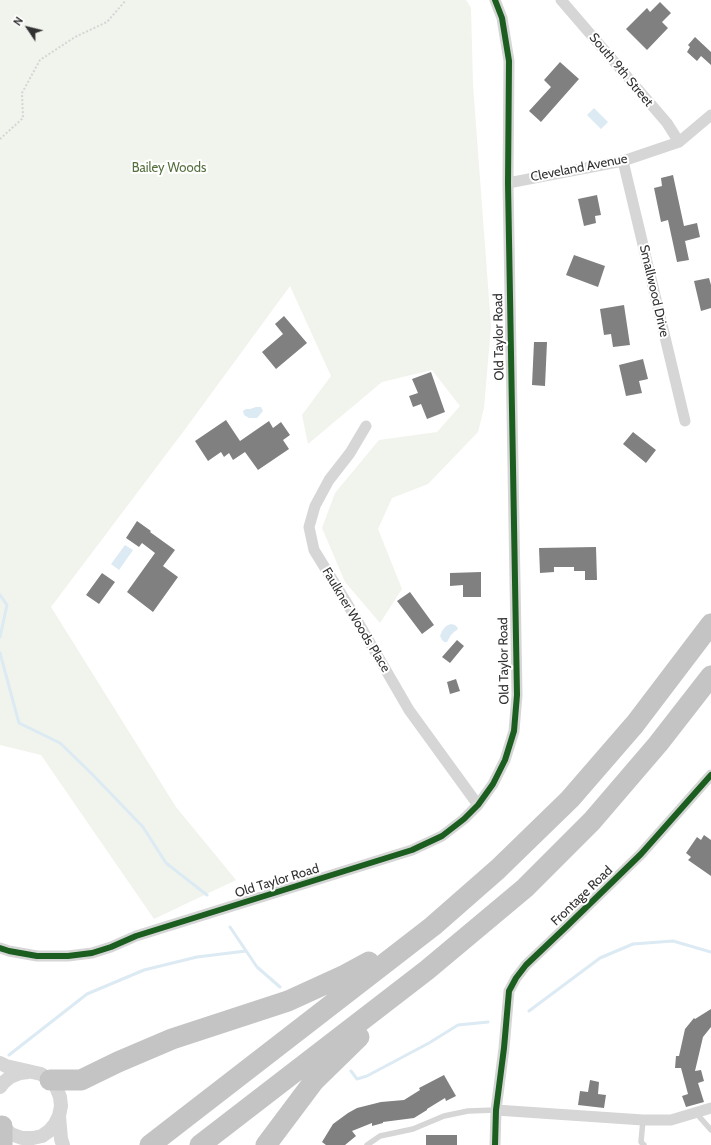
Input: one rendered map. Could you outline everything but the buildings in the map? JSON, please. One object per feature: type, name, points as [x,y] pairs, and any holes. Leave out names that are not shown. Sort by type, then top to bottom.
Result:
[{"type":"highway","points":[[150,1145],[433,926],[498,869],[570,799],[636,724],[711,624]]},
{"type":"highway","points":[[200,1145],[427,970],[525,888],[592,821],[658,744],[711,676]]},
{"type":"highway","points":[[50,1080],[81,1080],[118,1062],[172,1039],[288,1001],[345,976],[433,926]]},
{"type":"highway","points":[[266,1145],[314,1080],[427,970]]},
{"type":"street","name":"Old Taylor Road","points":[[0,948],[37,956],[68,956],[92,952],[111,947],[136,936],[412,850],[442,836],[464,819],[478,805],[493,784],[505,760],[514,731],[517,695],[508,183],[508,61],[502,18],[495,0]]},
{"type":"street","name":"South 9th Street","points":[[561,0],[667,123],[679,142]]},
{"type":"street","name":"Cleveland Avenue","points":[[508,183],[623,161],[679,142],[711,115]]},
{"type":"street","name":"Smallwood Drive","points":[[623,161],[685,421]]},
{"type":"street","name":"Faulkner Woods Place","points":[[366,426],[350,453],[329,480],[316,506],[309,527],[314,550],[354,615],[409,710],[478,805]]},
{"type":"street","name":"Frontage Road","points":[[495,1145],[496,1110],[504,1048],[509,991],[516,978],[526,965],[641,854],[711,775]]},
{"type":"street","points":[[0,1063],[6,1066],[41,1074],[50,1080],[60,1097],[61,1106],[59,1116],[55,1124],[42,1136],[22,1138],[1,1132]]},
{"type":"street","points":[[0,1088],[10,1076],[31,1072]]},
{"type":"street","points":[[496,1110],[643,1120],[671,1120],[711,1108]]},
{"type":"street","points":[[59,1116],[63,1145]]},
{"type":"street","points":[[33,1138],[46,1145]]},
{"type":"lane","points":[[367,1145],[380,1136],[413,1129],[444,1116],[468,1111],[496,1110]]},
{"type":"lane","points":[[696,1113],[711,1130]]},
{"type":"lane","points":[[643,1120],[641,1142],[644,1145]]},
{"type":"path","points":[[0,139],[23,118],[22,93],[40,60],[75,37],[107,22],[126,0]]},
{"type":"green space","name":"Bailey Woods","points":[[0,0],[466,0],[471,8],[473,85],[491,326],[484,408],[478,432],[428,484],[392,498],[378,529],[402,589],[380,623],[345,582],[322,528],[335,493],[379,440],[437,432],[460,406],[432,370],[382,382],[308,444],[302,415],[331,376],[290,286],[186,428],[51,607],[176,807],[236,880],[154,919],[41,755],[0,745]]},
{"type":"shaded area","points":[[594,108],[608,122],[601,129],[587,115]]},
{"type":"shaded area","points":[[261,407],[263,411],[257,418],[249,418],[244,415],[243,411],[246,409]]},
{"type":"shaded area","points":[[125,545],[133,550],[119,570],[111,564]]},
{"type":"shaded area","points":[[451,624],[458,628],[447,642],[444,642],[440,636],[446,626]]},
{"type":"waterway","points":[[0,595],[7,605],[0,637]]},
{"type":"waterway","points":[[0,653],[19,723],[60,743],[143,827],[166,863],[207,895]]},
{"type":"waterway","points":[[230,927],[257,967],[280,987]]},
{"type":"waterway","points":[[529,1011],[600,958],[633,944],[673,941],[711,952]]},
{"type":"waterway","points":[[9,1055],[87,994],[144,970],[197,957],[246,951]]},
{"type":"waterway","points":[[351,1071],[357,1079],[367,1076],[429,1043],[458,1025],[488,1022]]},
{"type":"cycle path","points":[[0,948],[37,956],[68,956],[92,953],[111,947],[136,936],[412,850],[442,836],[464,819],[478,805],[493,784],[505,760],[514,731],[517,695],[508,183],[509,61],[502,18],[495,0]]},
{"type":"cycle path","points":[[495,1145],[496,1110],[504,1048],[509,991],[516,978],[526,965],[641,854],[711,775]]}]
